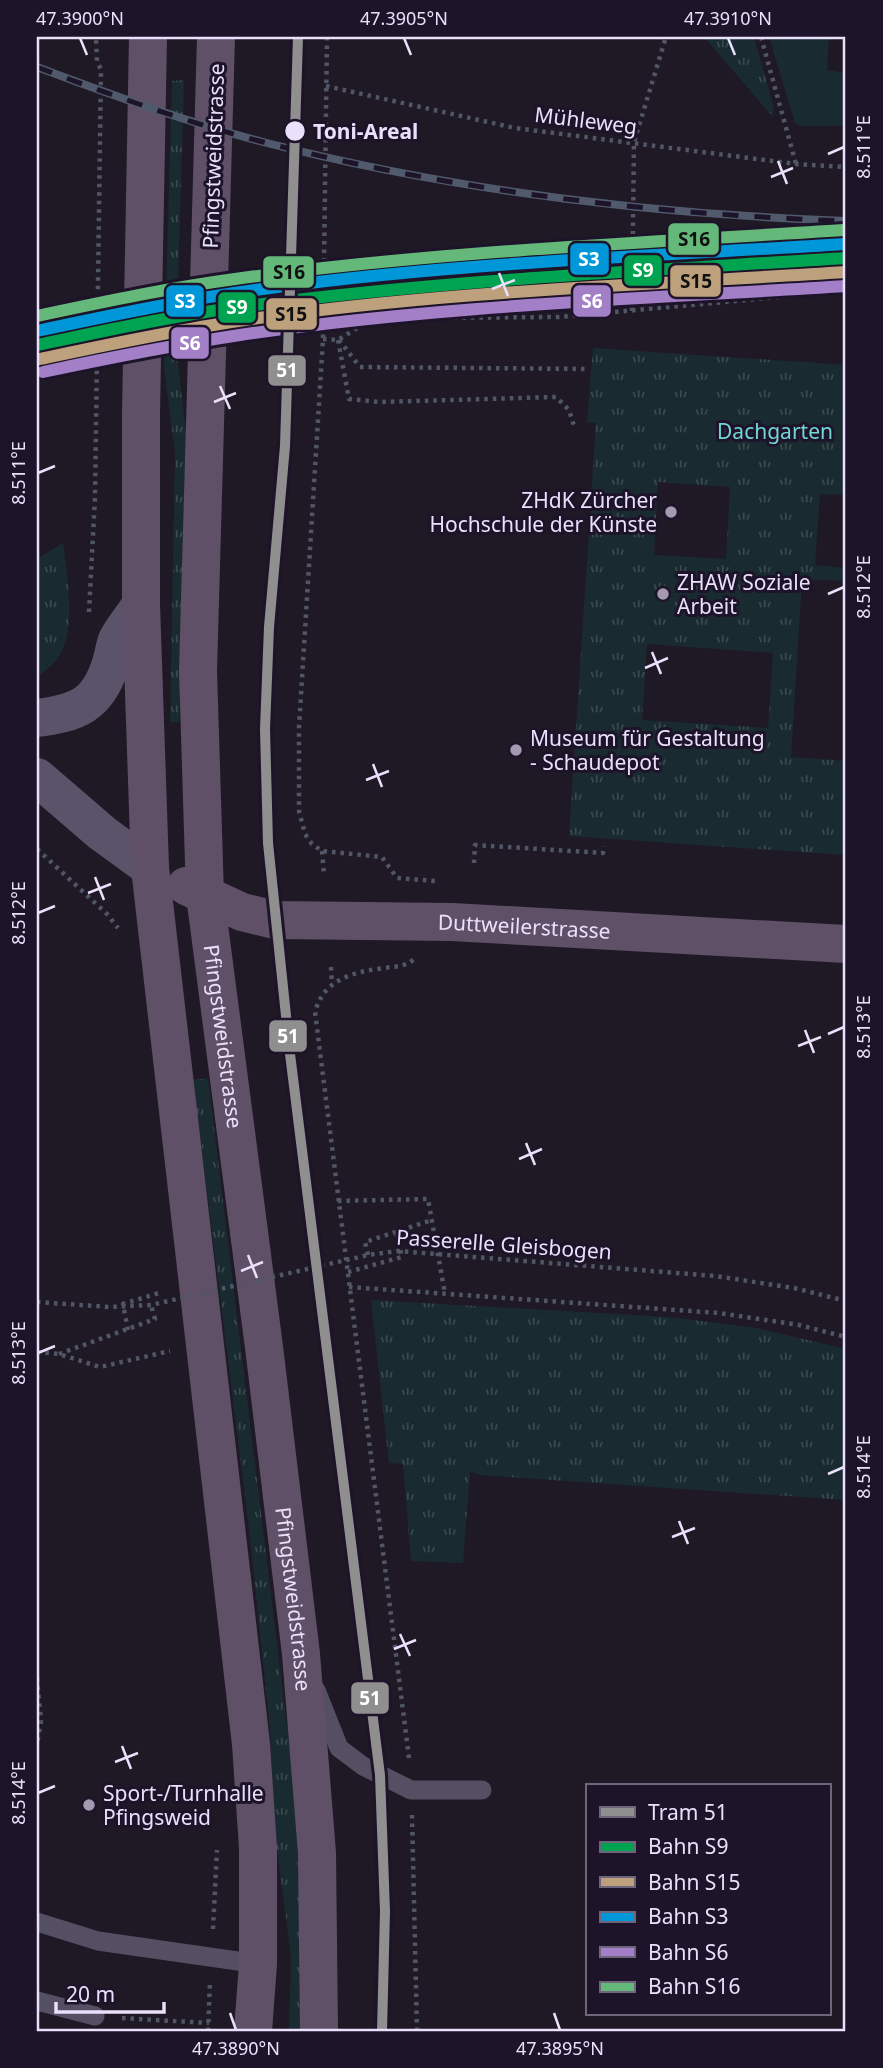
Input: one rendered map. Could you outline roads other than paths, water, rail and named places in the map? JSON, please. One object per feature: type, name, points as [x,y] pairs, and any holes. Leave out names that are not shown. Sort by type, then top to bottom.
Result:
[{"type":"main road","points":[[148,37],[141,413],[141,604],[149,868],[207,1347],[251,1744],[258,1848],[258,1964],[253,2031]]},
{"type":"main road","name":"Pfingstweidstrasse","points":[[216,37],[198,671],[205,895],[266,1360],[301,1654],[317,1853],[319,2031]]},
{"type":"main road","name":"Duttweilerstrasse","points":[[149,868],[242,912],[275,920],[453,922],[846,944]]},
{"type":"street","points":[[37,718],[57,716],[81,708],[92,700],[101,689],[118,640],[141,604]]},
{"type":"street","points":[[37,777],[102,834],[149,868]]},
{"type":"lane","points":[[301,1654],[339,1748],[363,1766],[411,1790],[482,1790]]},
{"type":"lane","points":[[37,1922],[98,1941],[258,1964]]},
{"type":"lane","points":[[37,2001],[95,2016]]},
{"type":"railway","points":[[37,67],[234,134],[407,174],[480,187],[626,206],[846,221]]},
{"type":"tram line","name":"51","points":[[298,37],[285,446],[269,627],[265,729],[268,843],[290,1054],[380,1775],[385,1911],[382,2031]]},
{"type":"rail line","name":"S16","points":[[37,316],[185,287],[311,269],[539,249],[844,230]]},
{"type":"rail line","name":"S3","points":[[37,331],[135,310],[310,283],[539,262],[845,244]]},
{"type":"rail line","name":"S9","points":[[37,345],[189,315],[315,298],[543,277],[846,258]]},
{"type":"rail line","name":"S15","points":[[40,359],[213,325],[314,311],[542,290],[846,272]]},
{"type":"rail line","name":"S6","points":[[43,372],[215,339],[315,325],[543,304],[846,286]]},
{"type":"place","name":"Toni-Areal","points":[[295,131]]},
{"type":"place","name":"ZHdK Zürcher Hochschule der Künste","points":[[671,512]]},
{"type":"place","name":"ZHAW Soziale Arbeit","points":[[663,594]]},
{"type":"place","name":"Museum für Gestaltung - Schaudepot","points":[[516,750]]},
{"type":"place","name":"Sport-/Turnhalle Pfingsweid","points":[[89,1805]]},
{"type":"park label","name":"Dachgarten","points":[[775,431]]}]
